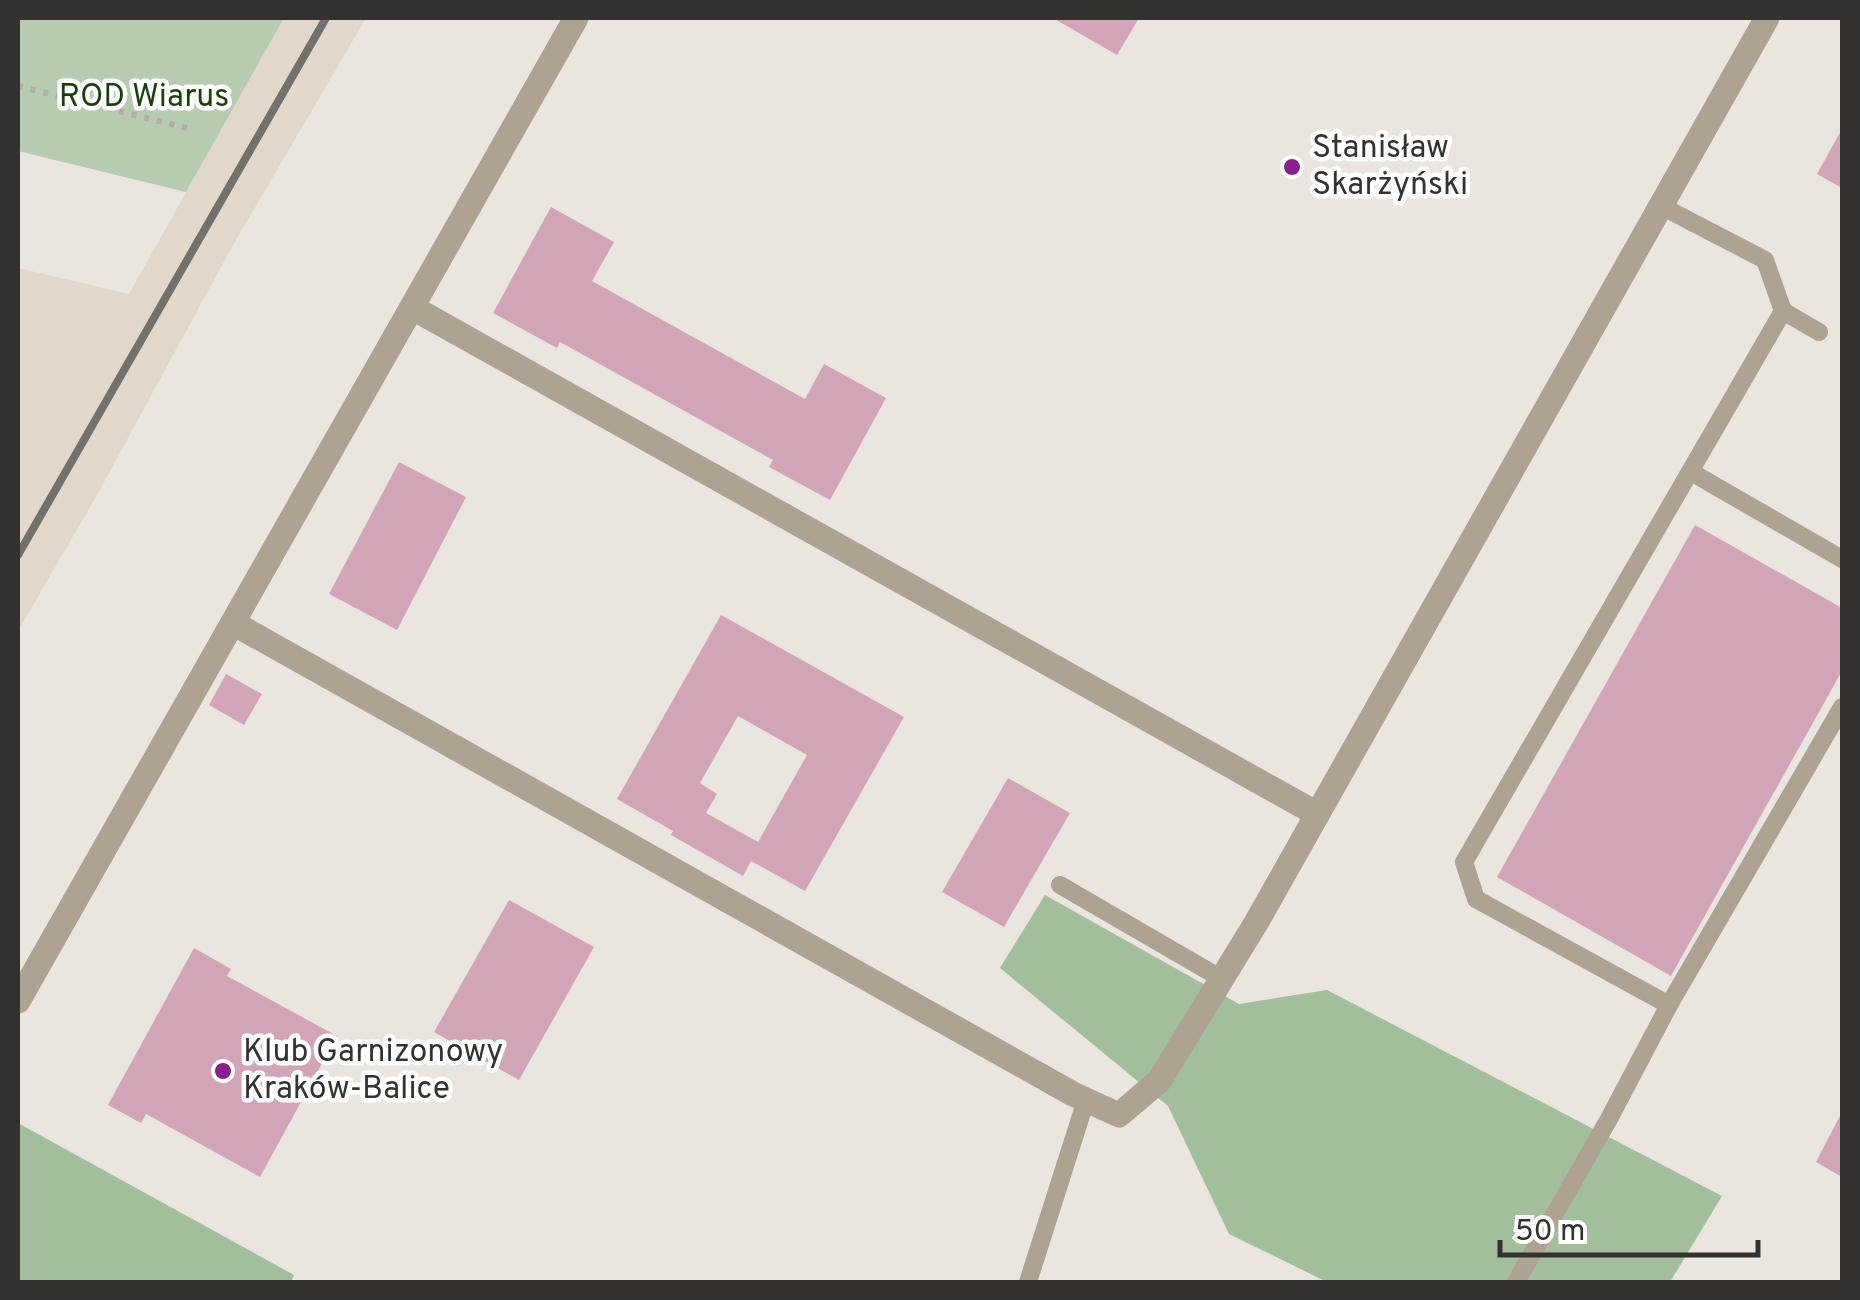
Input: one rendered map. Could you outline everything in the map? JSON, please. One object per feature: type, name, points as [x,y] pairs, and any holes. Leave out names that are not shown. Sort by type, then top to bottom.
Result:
[{"type":"street","points":[[18,1002],[576,18]]},
{"type":"street","points":[[233,623],[1086,1100],[1119,1114],[1160,1081],[1222,979],[1767,18]]},
{"type":"street","points":[[413,308],[1317,814]]},
{"type":"lane","points":[[1661,206],[1765,260],[1783,311],[1819,332]]},
{"type":"lane","points":[[1669,1004],[1476,899],[1464,862],[1783,311]]},
{"type":"lane","points":[[1690,472],[1842,558]]},
{"type":"lane","points":[[1516,1282],[1669,1004],[1842,707]]},
{"type":"lane","points":[[1060,885],[1222,979]]},
{"type":"lane","points":[[1028,1282],[1086,1100]]},
{"type":"path","points":[[18,86],[191,129]]},
{"type":"shaded area","points":[[284,18],[366,18],[233,245],[18,631],[18,268],[129,294]]},
{"type":"green space","name":"ROD Wiarus","points":[[18,18],[284,18],[186,192],[18,151]]},
{"type":"green space","points":[[1045,895],[1239,1004],[1327,990],[1722,1196],[1670,1282],[1327,1282],[1229,1234],[1168,1106],[1000,968]]},
{"type":"green space","points":[[18,1123],[294,1275],[291,1282],[18,1282]]},
{"type":"building","points":[[1053,18],[1139,18],[1117,55]]},
{"type":"building","points":[[1842,129],[1842,188],[1817,174]]},
{"type":"building","points":[[551,207],[614,242],[592,281],[805,399],[824,364],[886,398],[830,500],[769,467],[773,460],[560,342],[557,348],[493,313]]},
{"type":"building","points":[[399,462],[466,497],[397,630],[329,594]]},
{"type":"building","points":[[1695,525],[1842,608],[1842,671],[1671,976],[1497,877]]},
{"type":"building","points":[[721,615],[904,717],[805,891],[751,861],[743,876],[617,799]],"holes":[[[738,716],[807,755],[758,842],[706,813],[717,794],[700,783]]]},
{"type":"building","points":[[226,674],[262,694],[244,725],[209,705]]},
{"type":"building","points":[[1008,778],[1070,813],[1004,927],[942,892]]},
{"type":"building","points":[[509,900],[594,947],[519,1080],[434,1032]]},
{"type":"building","name":"Klub Garnizonowy Kraków-Balice","points":[[194,948],[231,969],[227,976],[337,1036],[260,1177],[146,1114],[141,1123],[108,1105]]},
{"type":"building","points":[[1842,1112],[1842,1177],[1816,1162]]},
{"type":"railway","points":[[18,555],[326,18]]},
{"type":"place","name":"Stanisław Skarżyński","points":[[1292,167]]},
{"type":"place","name":"Klub Garnizonowy Kraków-Balice","points":[[223,1071]]}]
